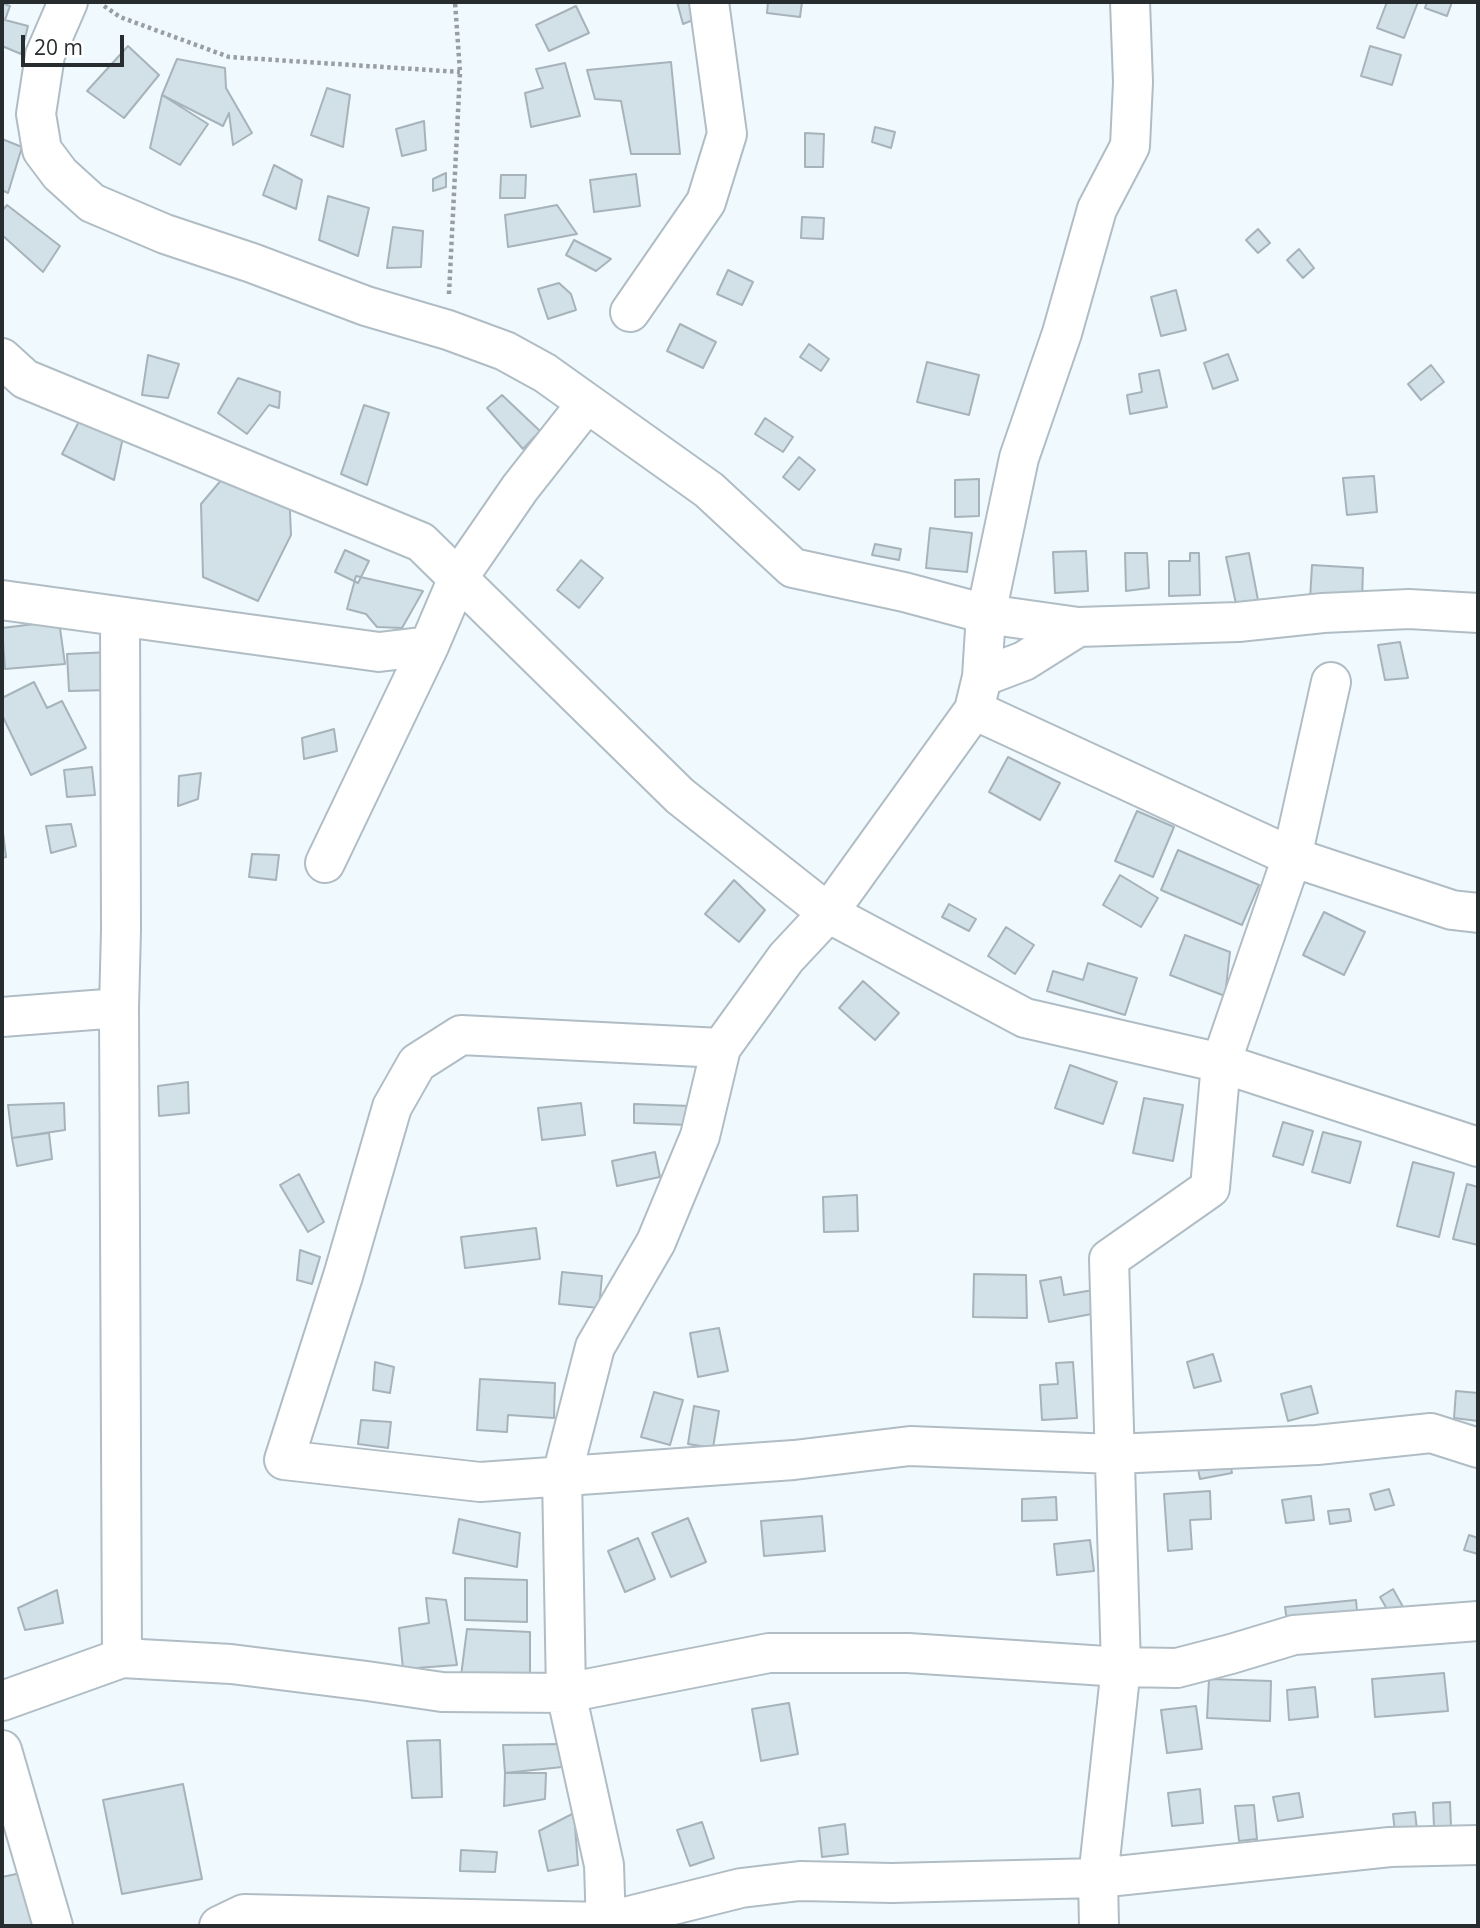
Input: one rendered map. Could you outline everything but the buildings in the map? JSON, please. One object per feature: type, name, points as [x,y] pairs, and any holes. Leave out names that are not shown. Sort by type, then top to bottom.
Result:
[{"type":"street","points":[[68,2],[45,55],[36,114],[42,150],[60,174],[92,203],[165,234],[366,306],[448,330],[505,351],[545,373],[709,490],[793,568],[904,592],[986,614],[1078,627],[1238,622],[1323,612],[1409,609],[1478,613]]},
{"type":"street","points":[[630,312],[706,202],[727,134],[709,2]]},
{"type":"street","points":[[978,693],[986,614],[1019,458],[1062,333],[1097,209],[1130,146],[1133,82],[1130,2]]},
{"type":"street","points":[[2,358],[25,379],[421,542],[680,796],[828,913],[1025,1018],[1221,1062],[1478,1147]]},
{"type":"street","points":[[325,863],[429,646],[458,578],[520,488],[587,403]]},
{"type":"street","points":[[2,600],[379,652],[429,646]]},
{"type":"street","points":[[120,618],[122,1658]]},
{"type":"street","points":[[605,1924],[604,1866],[566,1693],[562,1475],[596,1347],[656,1242],[700,1136],[721,1048],[786,958],[828,913],[978,693],[1078,627]]},
{"type":"street","points":[[1099,1926],[1098,1878],[1121,1667],[1109,1259],[1210,1188],[1221,1062],[1292,857],[1331,682]]},
{"type":"street","points":[[978,693],[1292,857],[1452,910],[1478,913]]},
{"type":"street","points":[[2,1017],[119,1008]]},
{"type":"street","points":[[721,1048],[461,1035],[417,1063],[392,1107],[343,1276],[284,1460],[480,1482],[794,1460],[910,1446],[1114,1454],[1317,1445],[1431,1433],[1478,1448]]},
{"type":"street","points":[[2,1701],[122,1658],[231,1664],[442,1692],[566,1693],[769,1653],[908,1653],[1121,1667],[1177,1668],[1294,1635],[1478,1621]]},
{"type":"street","points":[[2,1750],[53,1926]]},
{"type":"street","points":[[219,1926],[244,1914],[605,1924],[741,1888],[800,1881],[892,1883],[1098,1878],[1390,1847],[1478,1845]]},
{"type":"path","points":[[97,2],[120,17],[229,57],[460,72]]},
{"type":"path","points":[[448,330],[460,72],[456,2]]}]
